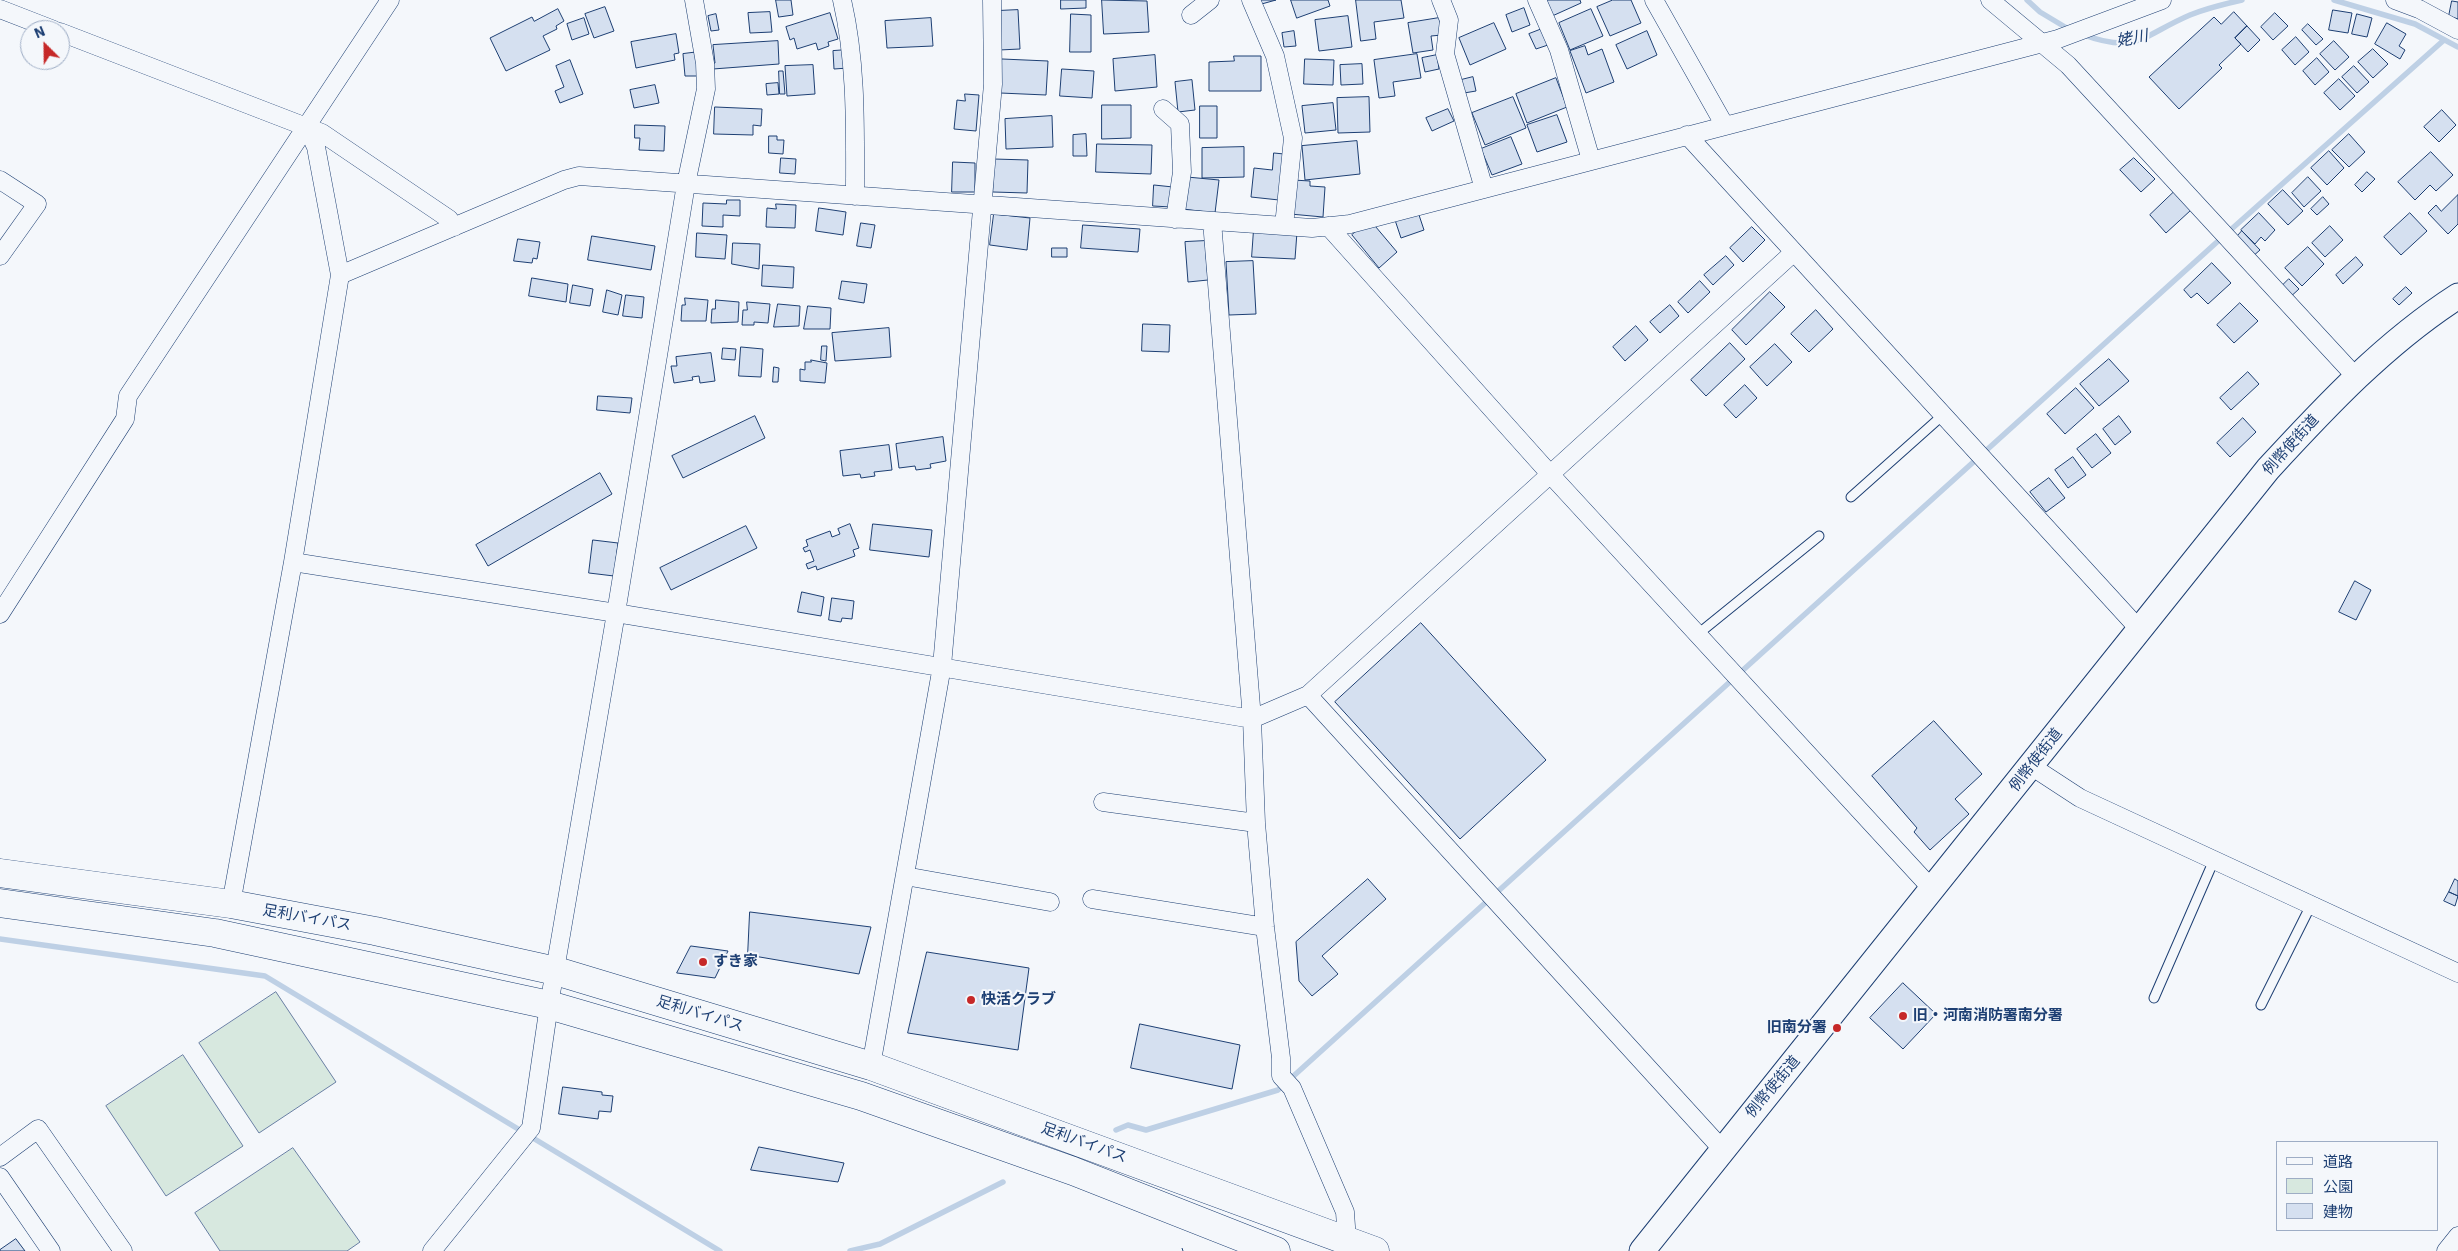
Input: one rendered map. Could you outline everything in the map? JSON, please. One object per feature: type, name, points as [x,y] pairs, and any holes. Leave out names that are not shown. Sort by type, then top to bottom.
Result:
[{"type":"highway","name":"足利バイパス","points":[[0,874],[231,904],[375,930],[556,971],[871,1066],[1375,1251]]},
{"type":"highway","name":"足利バイパス","points":[[0,902],[215,933],[549,1005],[861,1096],[1072,1171],[1276,1251]]},
{"type":"main road","name":"例幣使街道","points":[[1642,1251],[2268,469],[2356,377],[2400,339],[2458,296]]},
{"type":"street","points":[[2,604],[125,419],[128,396],[390,0]]},
{"type":"street","points":[[432,1251],[527,1134],[616,613],[686,184],[706,89],[705,63],[694,0]]},
{"type":"street","points":[[842,0],[846,18],[854,96],[855,196]]},
{"type":"street","points":[[871,1066],[942,666],[984,205],[993,84],[992,0]]},
{"type":"street","points":[[1192,15],[1210,0]]},
{"type":"street","points":[[1251,0],[1275,56],[1293,138],[1284,226]]},
{"type":"street","points":[[1440,0],[1449,20],[1445,54],[1484,189]]},
{"type":"street","points":[[1537,0],[1560,50],[1591,160]]},
{"type":"street","points":[[1654,0],[1725,126]]},
{"type":"street","points":[[1990,0],[2050,41],[2068,65],[2356,377]]},
{"type":"street","points":[[340,275],[564,180],[579,176],[1284,226],[1350,224],[2050,41],[2162,0]]},
{"type":"street","points":[[2395,0],[2418,9],[2458,30]]},
{"type":"street","points":[[0,9],[28,20]]},
{"type":"street","points":[[70,36],[325,135],[449,219],[454,227]]},
{"type":"street","points":[[1163,109],[1180,124],[1182,172],[1175,219]]},
{"type":"street","points":[[231,904],[293,562],[340,275],[316,147],[307,127]]},
{"type":"street","points":[[1687,135],[2138,629]]},
{"type":"street","points":[[0,180],[37,204],[0,256]]},
{"type":"street","points":[[1212,221],[1252,719],[1256,824],[1265,927],[1281,1058],[1286,1082],[1344,1212],[1347,1241]]},
{"type":"street","points":[[1328,226],[1550,474],[1932,889]]},
{"type":"street","points":[[293,562],[942,666],[1252,719],[1308,695],[1793,253]]},
{"type":"street","points":[[1308,695],[1722,1149]]},
{"type":"street","points":[[2031,766],[2080,798],[2458,973]]},
{"type":"street","points":[[1103,802],[1256,824]]},
{"type":"street","points":[[905,876],[1050,902]]},
{"type":"street","points":[[1092,899],[1265,927]]},
{"type":"street","points":[[0,1157],[38,1129],[123,1251]]},
{"type":"street","points":[[0,1177],[51,1251]]},
{"type":"street","points":[[2446,1251],[2458,1236]]},
{"type":"lane","points":[[1851,497],[1943,415]]},
{"type":"lane","points":[[1698,634],[1819,536]]},
{"type":"lane","points":[[2154,998],[2214,860]]},
{"type":"lane","points":[[2260,1005],[2312,905]]},
{"type":"green space","points":[[276,992],[336,1082],[259,1133],[199,1043]]},
{"type":"green space","points":[[183,1055],[243,1146],[166,1196],[106,1106]]},
{"type":"green space","points":[[293,1148],[360,1242],[347,1251],[220,1251],[195,1213]]},
{"type":"building","points":[[776,0],[791,0],[793,15],[779,17]]},
{"type":"building","points":[[1061,0],[1086,0],[1086,8],[1061,9]]},
{"type":"building","points":[[1102,0],[1147,1],[1149,32],[1104,34]]},
{"type":"building","points":[[1257,0],[1276,0],[1258,5]]},
{"type":"building","points":[[1291,0],[1328,0],[1330,6],[1297,18]]},
{"type":"building","points":[[1356,0],[1401,0],[1404,18],[1374,22],[1376,39],[1361,41]]},
{"type":"building","points":[[1543,0],[1580,0],[1581,3],[1550,17]]},
{"type":"building","points":[[1613,0],[1631,0],[1641,23],[1610,36],[1597,7]]},
{"type":"building","points":[[2452,1],[2458,2],[2458,19],[2449,16]]},
{"type":"building","points":[[605,7],[614,31],[594,38],[585,14]]},
{"type":"building","points":[[1524,8],[1530,25],[1512,32],[1506,15]]},
{"type":"building","points":[[558,9],[564,21],[556,26],[557,29],[543,36],[550,50],[506,71],[490,38],[532,17],[534,21]]},
{"type":"building","points":[[1591,9],[1603,36],[1570,50],[1559,23]]},
{"type":"building","points":[[1018,10],[1020,49],[999,50],[997,11]]},
{"type":"building","points":[[2333,10],[2352,13],[2348,33],[2329,30]]},
{"type":"building","points":[[770,12],[772,32],[750,33],[748,13]]},
{"type":"building","points":[[2234,12],[2247,26],[2235,38],[2241,44],[2219,65],[2222,68],[2179,109],[2149,77],[2214,17],[2221,24]]},
{"type":"building","points":[[830,13],[838,39],[828,42],[829,46],[818,50],[816,43],[797,49],[794,38],[790,40],[786,27]]},
{"type":"building","points":[[2275,13],[2288,26],[2273,40],[2261,27]]},
{"type":"building","points":[[716,14],[719,30],[711,31],[708,16]]},
{"type":"building","points":[[1071,14],[1091,15],[1091,52],[1070,52]]},
{"type":"building","points":[[2357,14],[2372,18],[2367,37],[2352,34]]},
{"type":"building","points":[[1348,16],[1352,47],[1319,51],[1315,20]]},
{"type":"building","points":[[584,18],[589,34],[572,40],[567,24]]},
{"type":"building","points":[[931,18],[933,46],[887,48],[885,21]]},
{"type":"building","points":[[1439,18],[1442,35],[1431,36],[1433,50],[1413,53],[1408,23]]},
{"type":"building","points":[[1494,23],[1506,49],[1470,65],[1459,38]]},
{"type":"building","points":[[2387,23],[2406,34],[2399,46],[2405,50],[2400,59],[2375,44]]},
{"type":"building","points":[[2308,24],[2323,39],[2316,45],[2302,30]]},
{"type":"building","points":[[2247,26],[2260,40],[2248,52],[2235,38]]},
{"type":"building","points":[[1542,29],[1548,45],[1536,49],[1529,34]]},
{"type":"building","points":[[1294,31],[1296,46],[1284,47],[1282,33]]},
{"type":"building","points":[[1647,31],[1657,55],[1627,69],[1616,45]]},
{"type":"building","points":[[676,34],[679,53],[674,54],[675,60],[636,68],[631,42]]},
{"type":"building","points":[[2296,37],[2309,52],[2295,65],[2282,50]]},
{"type":"building","points":[[778,41],[779,64],[713,69],[712,63],[715,63],[713,45]]},
{"type":"building","points":[[2334,41],[2349,57],[2335,70],[2320,54]]},
{"type":"building","points":[[1585,46],[1588,55],[1602,49],[1614,82],[1586,93],[1570,51]]},
{"type":"building","points":[[2373,49],[2388,64],[2373,78],[2358,62]]},
{"type":"building","points":[[847,50],[848,68],[834,69],[833,51]]},
{"type":"building","points":[[699,52],[701,76],[685,76],[683,54]]},
{"type":"building","points":[[1417,54],[1421,78],[1393,82],[1395,96],[1379,98],[1374,60]]},
{"type":"building","points":[[1155,55],[1157,87],[1115,91],[1113,59]]},
{"type":"building","points":[[1437,55],[1439,69],[1425,72],[1422,58]]},
{"type":"building","points":[[1234,56],[1261,56],[1261,91],[1209,91],[1209,62],[1234,61]]},
{"type":"building","points":[[2317,58],[2329,72],[2315,85],[2303,71]]},
{"type":"building","points":[[1002,59],[1048,61],[1046,95],[1000,93]]},
{"type":"building","points":[[1305,59],[1334,60],[1333,85],[1304,84]]},
{"type":"building","points":[[570,60],[583,94],[560,103],[555,91],[564,87],[556,66]]},
{"type":"building","points":[[1362,64],[1363,84],[1341,85],[1340,65]]},
{"type":"building","points":[[813,65],[815,94],[787,96],[785,66]]},
{"type":"building","points":[[2354,66],[2369,82],[2357,93],[2342,77]]},
{"type":"building","points":[[1062,69],[1094,71],[1092,98],[1060,96]]},
{"type":"building","points":[[779,71],[783,71],[785,94],[780,94]]},
{"type":"building","points":[[1473,77],[1476,91],[1464,93],[1461,80]]},
{"type":"building","points":[[1556,78],[1567,107],[1527,123],[1516,94]]},
{"type":"building","points":[[2339,79],[2355,96],[2340,110],[2324,93]]},
{"type":"building","points":[[1192,80],[1195,110],[1178,112],[1175,82]]},
{"type":"building","points":[[778,83],[779,94],[767,95],[766,84]]},
{"type":"building","points":[[655,85],[659,103],[634,108],[630,90]]},
{"type":"building","points":[[965,94],[979,95],[976,131],[954,129],[957,100],[965,101]]},
{"type":"building","points":[[1369,97],[1370,132],[1338,133],[1337,98]]},
{"type":"building","points":[[1513,97],[1526,128],[1485,145],[1472,113]]},
{"type":"building","points":[[1333,103],[1336,130],[1305,133],[1302,106]]},
{"type":"building","points":[[1102,105],[1131,105],[1131,138],[1102,139]]},
{"type":"building","points":[[1200,106],[1217,106],[1217,138],[1200,138]]},
{"type":"building","points":[[715,107],[762,109],[761,126],[753,125],[753,135],[714,134]]},
{"type":"building","points":[[1448,109],[1454,121],[1432,131],[1426,118]]},
{"type":"building","points":[[2442,110],[2456,125],[2439,142],[2424,127]]},
{"type":"building","points":[[1557,115],[1567,142],[1537,152],[1527,125]]},
{"type":"building","points":[[1052,116],[1053,147],[1006,149],[1005,119]]},
{"type":"building","points":[[635,125],[665,126],[664,151],[639,150],[640,138],[635,138]]},
{"type":"building","points":[[1086,134],[1087,156],[1073,156],[1073,135]]},
{"type":"building","points":[[2349,134],[2365,152],[2349,167],[2332,150]]},
{"type":"building","points":[[769,136],[777,136],[777,140],[784,140],[783,154],[769,153]]},
{"type":"building","points":[[1511,137],[1522,164],[1492,175],[1481,149]]},
{"type":"building","points":[[1357,141],[1360,174],[1305,180],[1302,146]]},
{"type":"building","points":[[1097,144],[1152,145],[1151,174],[1096,172]]},
{"type":"building","points":[[1244,147],[1244,177],[1202,178],[1202,148]]},
{"type":"building","points":[[2329,151],[2344,168],[2327,185],[2311,168]]},
{"type":"building","points":[[2431,152],[2453,175],[2436,191],[2430,185],[2415,200],[2398,182]]},
{"type":"building","points":[[1274,153],[1284,154],[1279,200],[1251,197],[1254,168],[1272,170]]},
{"type":"building","points":[[781,158],[796,159],[795,174],[780,173]]},
{"type":"building","points":[[2134,158],[2155,179],[2141,192],[2120,170]]},
{"type":"building","points":[[994,159],[1028,160],[1027,193],[993,192]]},
{"type":"building","points":[[953,162],[975,163],[975,192],[952,192]]},
{"type":"building","points":[[2367,172],[2375,179],[2362,192],[2355,185]]},
{"type":"building","points":[[1187,177],[1219,180],[1215,213],[1183,209]]},
{"type":"building","points":[[2308,177],[2321,191],[2304,207],[2292,193]]},
{"type":"building","points":[[1293,180],[1310,181],[1310,186],[1325,187],[1323,217],[1290,214]]},
{"type":"building","points":[[1154,185],[1173,187],[1171,207],[1153,206]]},
{"type":"building","points":[[2283,190],[2303,211],[2288,225],[2268,204]]},
{"type":"building","points":[[2174,192],[2191,210],[2166,233],[2150,215]]},
{"type":"building","points":[[2458,195],[2458,224],[2448,234],[2428,213],[2436,205],[2441,211]]},
{"type":"building","points":[[2323,197],[2329,204],[2317,215],[2311,209]]},
{"type":"building","points":[[727,200],[740,200],[740,216],[723,215],[723,227],[702,226],[703,203],[726,204]]},
{"type":"building","points":[[776,204],[796,205],[795,228],[766,227],[767,208],[776,209]]},
{"type":"building","points":[[819,208],[846,212],[843,235],[816,231]]},
{"type":"building","points":[[1417,209],[1424,230],[1401,238],[1394,217]]},
{"type":"building","points":[[2259,213],[2275,230],[2265,241],[2261,237],[2255,244],[2241,230]]},
{"type":"building","points":[[2410,213],[2427,231],[2401,255],[2384,237]]},
{"type":"building","points":[[994,214],[1030,218],[1027,250],[990,245]]},
{"type":"building","points":[[1370,220],[1397,252],[1379,268],[1352,235]]},
{"type":"building","points":[[861,223],[875,225],[871,248],[857,246]]},
{"type":"building","points":[[1083,225],[1140,229],[1138,252],[1081,248]]},
{"type":"building","points":[[2330,226],[2343,240],[2325,257],[2312,243]]},
{"type":"building","points":[[1752,227],[1765,240],[1743,262],[1730,248]]},
{"type":"building","points":[[1254,229],[1297,232],[1295,259],[1252,257]]},
{"type":"building","points":[[2242,231],[2260,250],[2252,257],[2235,239]]},
{"type":"building","points":[[697,233],[727,235],[725,259],[696,257]]},
{"type":"building","points":[[592,236],[655,246],[651,270],[588,260]]},
{"type":"building","points":[[518,239],[540,242],[537,259],[533,258],[532,263],[514,261]]},
{"type":"building","points":[[1205,241],[1208,280],[1188,282],[1185,242]]},
{"type":"building","points":[[733,243],[760,244],[759,269],[732,264]]},
{"type":"building","points":[[2308,247],[2324,264],[2302,286],[2285,268]]},
{"type":"building","points":[[1052,248],[1067,248],[1067,257],[1052,257]]},
{"type":"building","points":[[1726,256],[1734,265],[1713,285],[1704,275]]},
{"type":"building","points":[[2356,257],[2363,265],[2343,284],[2336,275]]},
{"type":"building","points":[[1253,261],[1256,314],[1229,315],[1226,262]]},
{"type":"building","points":[[2212,263],[2231,283],[2208,304],[2197,293],[2191,298],[2184,290]]},
{"type":"building","points":[[763,265],[794,267],[793,288],[762,286]]},
{"type":"building","points":[[532,278],[568,284],[566,302],[529,296]]},
{"type":"building","points":[[2289,279],[2299,289],[2288,299],[2279,289]]},
{"type":"building","points":[[842,281],[867,284],[864,303],[839,299]]},
{"type":"building","points":[[1700,281],[1710,292],[1688,313],[1678,302]]},
{"type":"building","points":[[573,285],[593,289],[590,306],[570,303]]},
{"type":"building","points":[[2406,287],[2412,293],[2399,305],[2393,299]]},
{"type":"building","points":[[607,290],[622,295],[618,315],[603,312]]},
{"type":"building","points":[[1770,292],[1785,307],[1746,345],[1732,330]]},
{"type":"building","points":[[626,295],[644,297],[642,318],[623,316]]},
{"type":"building","points":[[685,298],[708,300],[706,321],[681,321],[682,305],[685,305]]},
{"type":"building","points":[[716,300],[739,302],[738,322],[711,323],[712,309],[715,309]]},
{"type":"building","points":[[747,302],[770,304],[768,323],[754,322],[754,325],[742,325],[743,310],[747,310]]},
{"type":"building","points":[[2240,303],[2258,321],[2234,343],[2217,325]]},
{"type":"building","points":[[778,304],[800,306],[799,326],[774,327]]},
{"type":"building","points":[[1670,305],[1679,316],[1660,333],[1650,322]]},
{"type":"building","points":[[808,306],[831,308],[830,329],[804,329]]},
{"type":"building","points":[[1816,310],[1833,329],[1809,352],[1791,334]]},
{"type":"building","points":[[1143,324],[1170,325],[1169,352],[1142,351]]},
{"type":"building","points":[[1636,326],[1648,340],[1625,361],[1613,347]]},
{"type":"building","points":[[889,328],[891,357],[835,361],[832,333]]},
{"type":"building","points":[[1730,343],[1745,359],[1706,396],[1691,380]]},
{"type":"building","points":[[1775,344],[1792,362],[1767,386],[1750,367]]},
{"type":"building","points":[[822,346],[827,346],[826,361],[821,360]]},
{"type":"building","points":[[741,347],[763,349],[761,377],[739,376]]},
{"type":"building","points":[[723,348],[736,349],[735,360],[722,359]]},
{"type":"building","points":[[711,353],[715,381],[700,383],[699,376],[692,377],[693,380],[674,383],[671,366],[677,366],[676,357]]},
{"type":"building","points":[[2109,359],[2129,381],[2099,406],[2080,384]]},
{"type":"building","points":[[811,360],[827,363],[825,383],[800,381],[800,369],[805,370],[805,362],[811,362]]},
{"type":"building","points":[[774,367],[779,368],[778,382],[773,382]]},
{"type":"building","points":[[2248,372],[2259,384],[2231,410],[2220,398]]},
{"type":"building","points":[[1745,385],[1757,398],[1736,418],[1724,405]]},
{"type":"building","points":[[2076,388],[2094,408],[2065,434],[2047,414]]},
{"type":"building","points":[[598,396],[632,398],[630,413],[597,410]]},
{"type":"building","points":[[755,416],[765,438],[683,478],[672,456]]},
{"type":"building","points":[[2119,416],[2131,432],[2115,445],[2103,429]]},
{"type":"building","points":[[2243,418],[2256,432],[2230,457],[2217,443]]},
{"type":"building","points":[[2096,434],[2111,453],[2092,468],[2077,449]]},
{"type":"building","points":[[943,437],[946,461],[930,464],[931,468],[916,470],[915,466],[899,468],[896,444]]},
{"type":"building","points":[[889,445],[892,470],[874,472],[875,476],[861,478],[860,474],[843,476],[840,451]]},
{"type":"building","points":[[2073,457],[2086,475],[2068,488],[2055,470]]},
{"type":"building","points":[[600,473],[612,494],[488,566],[476,545]]},
{"type":"building","points":[[2049,478],[2065,498],[2046,512],[2030,492]]},
{"type":"building","points":[[850,524],[859,548],[853,550],[855,556],[817,570],[816,566],[808,569],[806,564],[814,561],[810,550],[805,552],[803,548],[808,546],[806,540],[830,531],[832,537],[840,534],[838,529]]},
{"type":"building","points":[[873,524],[932,530],[929,557],[870,550]]},
{"type":"building","points":[[746,526],[757,548],[671,590],[660,568]]},
{"type":"building","points":[[593,540],[618,543],[614,576],[589,573]]},
{"type":"building","points":[[2355,581],[2371,590],[2356,620],[2339,612]]},
{"type":"building","points":[[802,592],[824,597],[821,616],[798,612]]},
{"type":"building","points":[[832,598],[854,601],[852,619],[842,618],[841,622],[829,620]]},
{"type":"building","points":[[1421,623],[1546,760],[1460,839],[1335,702]]},
{"type":"building","points":[[1934,721],[1982,774],[1955,799],[1969,814],[1930,850],[1914,832],[1917,828],[1872,776]]},
{"type":"building","points":[[1368,879],[1386,899],[1322,956],[1338,974],[1312,996],[1299,981],[1296,942]]},
{"type":"building","points":[[2455,879],[2458,881],[2458,896],[2449,892]]},
{"type":"building","points":[[2449,892],[2458,896],[2455,906],[2444,901]]},
{"type":"building","points":[[750,912],[871,927],[859,974],[748,955]]},
{"type":"building","name":"すき家","points":[[691,946],[728,951],[715,978],[677,973]]},
{"type":"building","name":"快活クラブ","points":[[927,952],[1029,968],[1018,1050],[908,1033]]},
{"type":"building","name":"旧・河南消防署南分署","points":[[1903,983],[1936,1014],[1903,1049],[1870,1018]]},
{"type":"building","points":[[1140,1024],[1240,1045],[1232,1089],[1131,1068]]},
{"type":"building","points":[[563,1087],[602,1092],[602,1095],[613,1096],[611,1112],[599,1111],[598,1119],[559,1114]]},
{"type":"building","points":[[759,1147],[844,1163],[838,1182],[751,1170]]},
{"type":"building","points":[[16,1239],[25,1251],[0,1251],[0,1250]]},
{"type":"waterway","name":"姥川","points":[[2027,0],[2040,12],[2070,30]]},
{"type":"waterway","name":"姥川","points":[[2081,34],[2115,43],[2128,43],[2149,36],[2196,13],[2242,0]]},
{"type":"waterway","name":"姥川","points":[[2334,0],[2415,24],[2458,47]]},
{"type":"waterway","points":[[1116,1130],[1128,1125],[1146,1130],[1278,1090],[2217,242],[2444,40]]},
{"type":"waterway","points":[[0,939],[265,976],[720,1251]]},
{"type":"waterway","points":[[850,1251],[880,1244],[1003,1182]]},
{"type":"place","name":"すき家","points":[[703,962]]},
{"type":"place","name":"快活クラブ","points":[[971,1000]]},
{"type":"place","name":"旧・河南消防署南分署","points":[[1903,1016]]},
{"type":"place","name":"旧南分署","points":[[1837,1028]]}]
